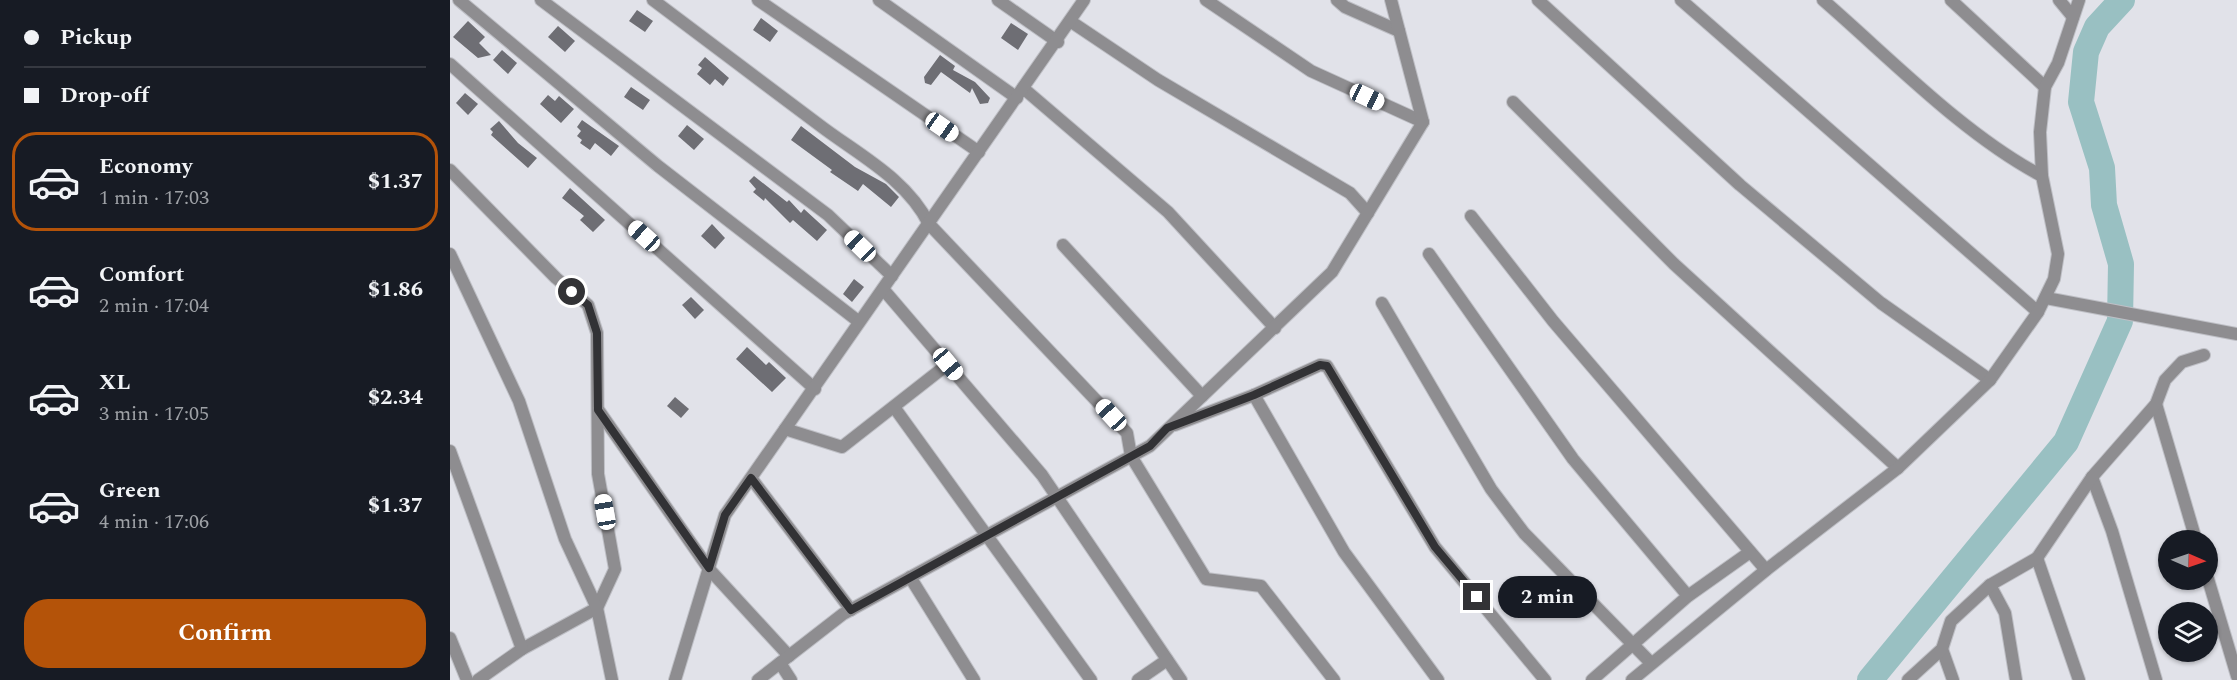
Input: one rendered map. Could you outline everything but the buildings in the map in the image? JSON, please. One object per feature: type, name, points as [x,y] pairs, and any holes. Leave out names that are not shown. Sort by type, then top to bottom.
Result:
[{"type":"street","points":[[459,0],[658,166],[858,321]]},
{"type":"street","points":[[541,0],[828,215],[892,276]]},
{"type":"street","points":[[653,0],[838,139],[882,169],[919,204],[928,224],[1127,432],[1131,456],[1206,579],[1261,586],[1334,680]]},
{"type":"street","points":[[758,0],[979,152]]},
{"type":"street","points":[[879,0],[1020,93],[1168,212],[1275,328]]},
{"type":"street","points":[[998,0],[1058,42]]},
{"type":"street","points":[[675,680],[725,515],[815,390],[858,321],[1058,42],[1084,0]]},
{"type":"street","points":[[1206,0],[1311,71],[1423,122]]},
{"type":"street","points":[[1337,0],[1346,7],[1399,31]]},
{"type":"street","points":[[758,680],[851,610],[1150,446],[1332,272],[1423,122],[1390,0]]},
{"type":"street","points":[[1538,0],[1740,184],[1872,296],[1990,380]]},
{"type":"street","points":[[1681,0],[2038,312]]},
{"type":"street","points":[[1823,0],[1982,138],[2011,159],[2042,176]]},
{"type":"street","points":[[1951,0],[2045,87]]},
{"type":"street","points":[[2059,0],[2073,17]]},
{"type":"street","points":[[1632,680],[1766,570],[1898,468],[1990,380],[2038,312],[2046,298],[2058,254],[2042,176],[2040,132],[2045,87],[2058,63],[2079,0]]},
{"type":"street","points":[[1070,21],[1158,80],[1350,194],[1368,213]]},
{"type":"street","points":[[450,64],[815,390]]},
{"type":"street","points":[[1513,102],[1674,264],[1898,468]]},
{"type":"street","points":[[450,170],[556,278],[588,305],[597,333],[598,474],[615,569],[597,608],[522,649],[478,680]]},
{"type":"street","points":[[1471,216],[1553,321],[1766,570]]},
{"type":"street","points":[[1063,245],[1202,396]]},
{"type":"street","points":[[450,254],[519,400],[565,538],[597,608],[612,680]]},
{"type":"street","points":[[1429,254],[1573,459],[1688,596]]},
{"type":"street","points":[[883,289],[1042,475],[1055,498],[1181,680]]},
{"type":"street","points":[[2046,298],[2237,334]]},
{"type":"street","points":[[1382,303],[1491,489],[1524,533],[1651,663]]},
{"type":"street","points":[[1908,680],[1942,649],[1951,621],[1990,585],[2037,558],[2092,477],[2156,404],[2165,380],[2182,363],[2204,355]]},
{"type":"street","points":[[785,429],[842,447],[948,364]]},
{"type":"street","points":[[1167,428],[1254,395],[1320,365],[1327,366],[1435,547],[1545,680]]},
{"type":"street","points":[[1254,395],[1344,552],[1438,680]]},
{"type":"street","points":[[2156,404],[2193,530]]},
{"type":"street","points":[[894,407],[1091,680]]},
{"type":"street","points":[[598,410],[709,568],[784,659],[791,680]]},
{"type":"street","points":[[450,451],[522,649]]},
{"type":"street","points":[[2092,477],[2112,531],[2156,680]]},
{"type":"street","points":[[751,478],[851,610]]},
{"type":"street","points":[[1592,680],[1634,646],[1688,596],[1750,552]]},
{"type":"street","points":[[2037,558],[2079,680]]},
{"type":"street","points":[[910,577],[974,680]]},
{"type":"street","points":[[1990,585],[2005,613],[2016,680]]},
{"type":"street","points":[[2211,590],[2237,676]]},
{"type":"street","points":[[450,638],[466,680]]},
{"type":"street","points":[[1942,649],[1953,680]]},
{"type":"street","points":[[1138,680],[1167,660]]},
{"type":"waterway","points":[[1870,680],[2066,442],[2120,321],[2121,264],[2104,205],[2102,168],[2081,102],[2086,52],[2097,27],[2122,0]]},
{"type":"route","points":[[572,292],[588,305],[597,333],[598,410],[709,568],[725,515],[751,478],[851,610],[1150,446],[1167,428],[1254,395],[1320,365],[1327,366],[1435,547],[1477,597]]}]
